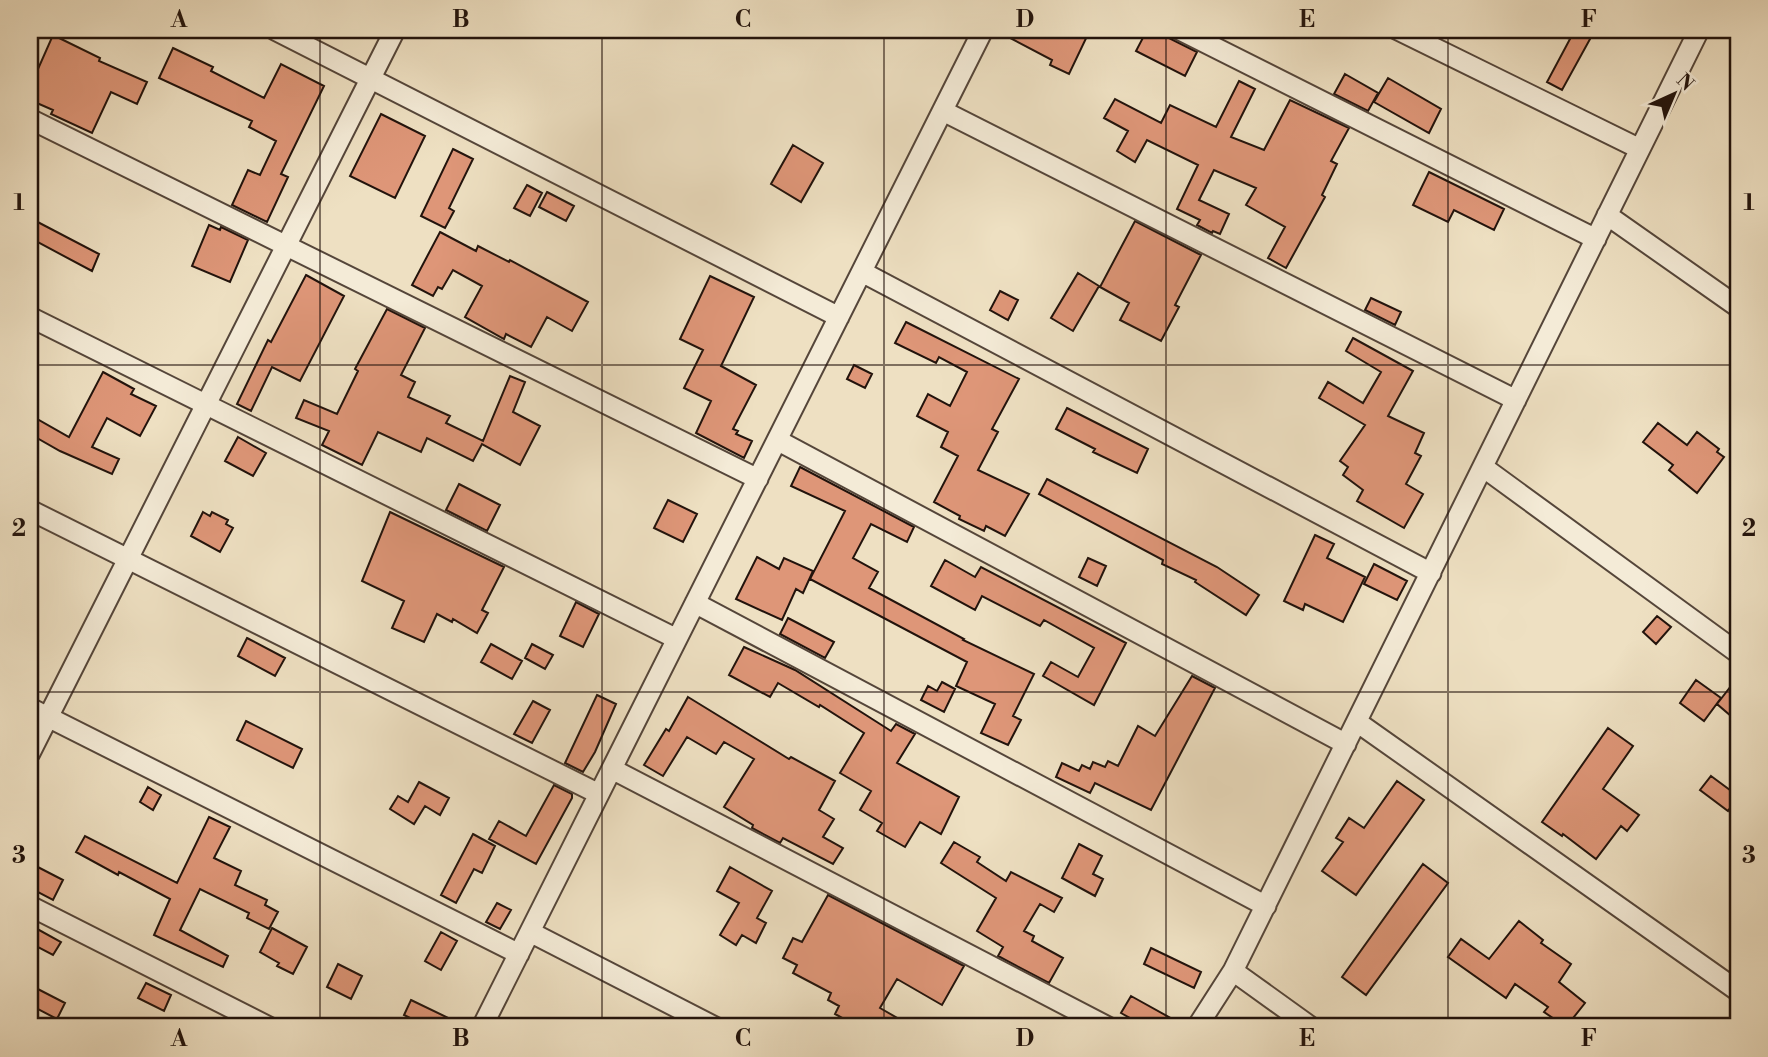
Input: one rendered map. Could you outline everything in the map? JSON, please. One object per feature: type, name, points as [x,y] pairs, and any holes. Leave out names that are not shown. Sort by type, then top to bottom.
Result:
[{"type":"street","points":[[275,30],[839,317]]},
{"type":"street","points":[[30,753],[395,30]]},
{"type":"street","points":[[482,1027],[983,30]]},
{"type":"street","points":[[1180,30],[1596,239]]},
{"type":"street","points":[[1398,30],[1640,149]]},
{"type":"street","points":[[1197,1027],[1233,971],[1266,906],[1699,30]]},
{"type":"street","points":[[943,111],[1516,400]]},
{"type":"street","points":[[30,119],[758,479]]},
{"type":"street","points":[[1607,215],[1738,307]]},
{"type":"street","points":[[862,272],[1431,573]]},
{"type":"street","points":[[30,317],[677,639]]},
{"type":"street","points":[[777,440],[1346,744]]},
{"type":"street","points":[[1483,467],[1738,653]]},
{"type":"street","points":[[30,510],[600,794]]},
{"type":"street","points":[[695,603],[1266,906]]},
{"type":"street","points":[[30,708],[519,954]]},
{"type":"street","points":[[1357,722],[1738,991]]},
{"type":"street","points":[[612,769],[1108,1027]]},
{"type":"street","points":[[30,906],[269,1027]]},
{"type":"street","points":[[530,932],[715,1027]]},
{"type":"street","points":[[1233,971],[1311,1027]]},
{"type":"building","points":[[995,30],[1090,30],[1069,74],[1050,65],[1052,60]]},
{"type":"building","points":[[1147,30],[1153,30],[1197,52],[1185,76],[1136,51]]},
{"type":"building","points":[[1549,30],[1595,30],[1562,90],[1547,82],[1570,39]]},
{"type":"building","points":[[53,35],[100,58],[99,61],[147,82],[137,104],[111,92],[92,133],[51,114],[53,110],[30,100],[30,87]]},
{"type":"building","points":[[173,48],[213,67],[211,71],[264,98],[281,64],[324,86],[281,174],[288,177],[267,222],[232,205],[248,170],[260,175],[276,141],[249,127],[252,121],[159,78]]},
{"type":"building","points":[[1345,74],[1378,93],[1368,111],[1334,94]]},
{"type":"building","points":[[1388,78],[1441,109],[1429,133],[1374,102]]},
{"type":"building","points":[[1239,81],[1255,89],[1231,137],[1264,150],[1290,100],[1349,128],[1331,161],[1337,164],[1322,195],[1325,197],[1286,268],[1268,258],[1285,227],[1246,205],[1256,188],[1214,170],[1199,200],[1229,214],[1220,234],[1213,231],[1212,233],[1197,225],[1200,220],[1177,209],[1198,165],[1147,140],[1135,162],[1117,151],[1128,131],[1104,118],[1115,99],[1161,123],[1170,105],[1216,127]]},
{"type":"building","points":[[381,114],[425,136],[395,198],[350,176]]},
{"type":"building","points":[[793,145],[823,163],[801,202],[771,184]]},
{"type":"building","points":[[453,149],[473,159],[449,208],[454,211],[445,228],[421,216]]},
{"type":"building","points":[[1429,172],[1504,209],[1494,230],[1454,210],[1448,222],[1413,205]]},
{"type":"building","points":[[527,185],[542,193],[530,216],[514,208]]},
{"type":"building","points":[[547,192],[574,206],[566,221],[539,207]]},
{"type":"building","points":[[30,218],[99,254],[92,271],[30,238]]},
{"type":"building","points":[[1135,221],[1201,255],[1175,305],[1179,307],[1161,341],[1120,320],[1129,303],[1100,287]]},
{"type":"building","points":[[209,225],[220,230],[221,227],[248,240],[230,282],[192,266]]},
{"type":"building","points":[[440,232],[476,251],[478,246],[509,262],[510,260],[588,302],[572,331],[547,317],[531,347],[506,334],[504,339],[465,317],[482,286],[453,270],[442,289],[438,287],[433,296],[412,285]]},
{"type":"building","points":[[1078,273],[1099,286],[1073,331],[1051,318]]},
{"type":"building","points":[[306,275],[344,296],[300,381],[272,367],[251,411],[237,404],[268,340],[271,342]]},
{"type":"building","points":[[710,276],[754,297],[721,366],[756,385],[733,429],[738,431],[736,434],[752,441],[744,458],[696,433],[711,401],[684,388],[703,350],[680,339]]},
{"type":"building","points":[[1000,291],[1018,300],[1008,320],[990,310]]},
{"type":"building","points":[[1371,298],[1401,312],[1395,325],[1365,310]]},
{"type":"building","points":[[387,309],[425,328],[401,375],[415,382],[408,397],[450,416],[446,423],[483,441],[510,376],[525,382],[513,412],[540,426],[520,465],[482,444],[473,461],[427,438],[421,452],[378,432],[362,465],[322,445],[329,431],[296,418],[304,400],[337,414],[358,371],[355,369]]},
{"type":"building","points":[[906,322],[1019,379],[992,429],[998,432],[978,470],[1029,494],[1005,536],[986,526],[984,531],[959,519],[960,516],[934,502],[958,456],[941,447],[948,432],[917,416],[928,394],[950,406],[967,372],[939,357],[936,363],[895,343]]},
{"type":"building","points":[[1353,338],[1413,371],[1388,416],[1424,433],[1415,453],[1421,456],[1406,484],[1423,494],[1404,528],[1357,501],[1363,490],[1343,475],[1348,467],[1340,461],[1365,425],[1319,398],[1328,382],[1363,403],[1381,372],[1346,351]]},
{"type":"building","points":[[854,365],[872,374],[865,388],[847,379]]},
{"type":"building","points":[[103,372],[134,389],[131,394],[156,406],[140,436],[107,418],[92,447],[119,459],[112,474],[60,451],[30,434],[30,415],[69,437]]},
{"type":"building","points":[[1067,408],[1148,449],[1137,473],[1093,452],[1095,449],[1056,429]]},
{"type":"building","points":[[1658,423],[1687,445],[1697,432],[1719,449],[1717,452],[1724,457],[1697,493],[1669,470],[1673,465],[1643,442]]},
{"type":"building","points":[[238,437],[266,453],[253,476],[225,461]]},
{"type":"building","points":[[800,467],[914,527],[907,542],[871,524],[853,558],[878,572],[869,588],[963,640],[1034,674],[1013,716],[1021,720],[1008,745],[981,733],[995,704],[956,686],[967,662],[810,579],[845,511],[791,486]]},
{"type":"building","points":[[1047,479],[1217,567],[1259,595],[1246,615],[1195,582],[1196,580],[1162,564],[1163,560],[1039,494]]},
{"type":"building","points":[[459,484],[500,505],[487,531],[446,510]]},
{"type":"building","points":[[668,500],[697,514],[683,542],[654,528]]},
{"type":"building","points":[[203,512],[210,516],[212,512],[228,520],[226,524],[233,528],[220,552],[191,536]]},
{"type":"building","points":[[390,512],[504,567],[482,610],[488,613],[477,633],[453,619],[452,622],[437,614],[424,642],[392,628],[404,601],[362,581]]},
{"type":"building","points":[[1315,535],[1334,544],[1327,558],[1365,577],[1343,622],[1305,604],[1303,610],[1284,601]]},
{"type":"building","points":[[757,557],[779,569],[784,558],[813,571],[803,593],[796,589],[782,620],[736,599]]},
{"type":"building","points":[[1088,558],[1106,566],[1097,586],[1079,577]]},
{"type":"building","points":[[945,560],[975,577],[981,567],[1126,643],[1094,705],[1043,676],[1051,662],[1078,677],[1094,648],[1044,620],[1040,626],[982,596],[975,610],[931,586]]},
{"type":"building","points":[[1374,564],[1407,581],[1397,600],[1364,584]]},
{"type":"building","points":[[576,602],[599,614],[583,647],[560,636]]},
{"type":"building","points":[[1657,616],[1671,627],[1656,644],[1643,632]]},
{"type":"building","points":[[788,618],[834,642],[825,658],[780,634]]},
{"type":"building","points":[[247,638],[285,658],[275,676],[238,656]]},
{"type":"building","points":[[491,644],[522,661],[512,679],[481,662]]},
{"type":"building","points":[[532,644],[553,655],[545,669],[525,658]]},
{"type":"building","points":[[744,647],[795,670],[891,731],[896,724],[915,734],[897,763],[959,797],[941,834],[920,822],[905,847],[877,831],[882,823],[860,810],[871,791],[840,773],[864,733],[778,683],[770,697],[729,675]]},
{"type":"building","points":[[1192,676],[1215,688],[1151,810],[1095,783],[1090,793],[1056,777],[1062,763],[1079,771],[1082,765],[1090,769],[1093,762],[1105,767],[1108,761],[1118,766],[1138,726],[1155,736]]},
{"type":"building","points":[[1738,677],[1738,722],[1717,704]]},
{"type":"building","points":[[1696,680],[1721,698],[1704,721],[1680,703]]},
{"type":"building","points":[[942,682],[955,689],[944,712],[921,700],[928,686],[937,691]]},
{"type":"building","points":[[597,695],[616,704],[583,772],[565,763]]},
{"type":"building","points":[[688,697],[789,759],[791,757],[835,781],[819,810],[834,819],[823,837],[843,848],[833,864],[783,838],[780,843],[752,828],[753,825],[724,807],[754,759],[724,742],[716,754],[687,737],[663,776],[644,765],[666,729],[669,731]]},
{"type":"building","points":[[533,701],[550,710],[532,743],[514,734]]},
{"type":"building","points":[[246,721],[302,749],[293,768],[237,740]]},
{"type":"building","points":[[1608,728],[1633,746],[1603,789],[1639,815],[1627,831],[1621,826],[1596,859],[1542,822]]},
{"type":"building","points":[[1711,776],[1738,796],[1728,811],[1700,790]]},
{"type":"building","points":[[1397,781],[1424,800],[1356,895],[1322,871],[1343,842],[1336,838],[1349,818],[1364,828]]},
{"type":"building","points":[[419,782],[449,798],[440,815],[425,806],[414,824],[390,809],[398,796],[408,802]]},
{"type":"building","points":[[554,785],[572,794],[572,798],[536,864],[489,839],[499,821],[526,836]]},
{"type":"building","points":[[148,787],[161,795],[153,810],[140,802]]},
{"type":"building","points":[[209,817],[230,827],[214,858],[241,871],[235,885],[267,900],[265,905],[278,912],[269,929],[247,918],[249,913],[200,889],[180,930],[228,956],[223,967],[154,935],[170,899],[76,852],[85,836],[177,883]]},
{"type":"building","points":[[473,834],[495,846],[482,873],[474,869],[456,903],[441,895]]},
{"type":"building","points":[[954,842],[980,857],[977,862],[1006,881],[1011,872],[1062,898],[1054,912],[1040,904],[1024,931],[1034,936],[1032,941],[1063,958],[1049,983],[998,956],[1003,947],[977,931],[996,898],[941,863]]},
{"type":"building","points":[[1079,844],[1102,856],[1093,874],[1103,879],[1095,896],[1062,878]]},
{"type":"building","points":[[30,863],[63,880],[53,900],[30,888]]},
{"type":"building","points":[[1423,864],[1448,883],[1366,995],[1342,977]]},
{"type":"building","points":[[730,867],[772,891],[757,918],[766,923],[756,943],[742,935],[736,945],[720,935],[739,903],[717,891]]},
{"type":"building","points":[[828,895],[964,966],[942,1005],[897,979],[880,1008],[913,1027],[859,1027],[835,1014],[839,1006],[828,1000],[831,993],[793,973],[797,965],[783,958],[793,938],[802,942]]},
{"type":"building","points":[[497,903],[511,910],[500,929],[486,922]]},
{"type":"building","points":[[1519,921],[1543,940],[1541,943],[1571,964],[1559,982],[1585,1003],[1566,1027],[1544,1012],[1548,1007],[1515,984],[1506,998],[1448,957],[1461,939],[1489,959]]},
{"type":"building","points":[[30,925],[61,942],[53,955],[30,943]]},
{"type":"building","points":[[272,928],[307,947],[293,974],[277,966],[279,963],[260,952]]},
{"type":"building","points":[[441,932],[457,941],[441,970],[425,961]]},
{"type":"building","points":[[1151,948],[1201,972],[1194,988],[1144,964]]},
{"type":"building","points":[[338,964],[362,976],[351,999],[327,987]]},
{"type":"building","points":[[146,983],[171,995],[164,1011],[138,998]]},
{"type":"building","points":[[30,985],[65,1003],[57,1019],[30,1005]]},
{"type":"building","points":[[1131,996],[1185,1027],[1146,1027],[1121,1013]]},
{"type":"building","points":[[411,1000],[467,1027],[429,1027],[404,1015]]}]
